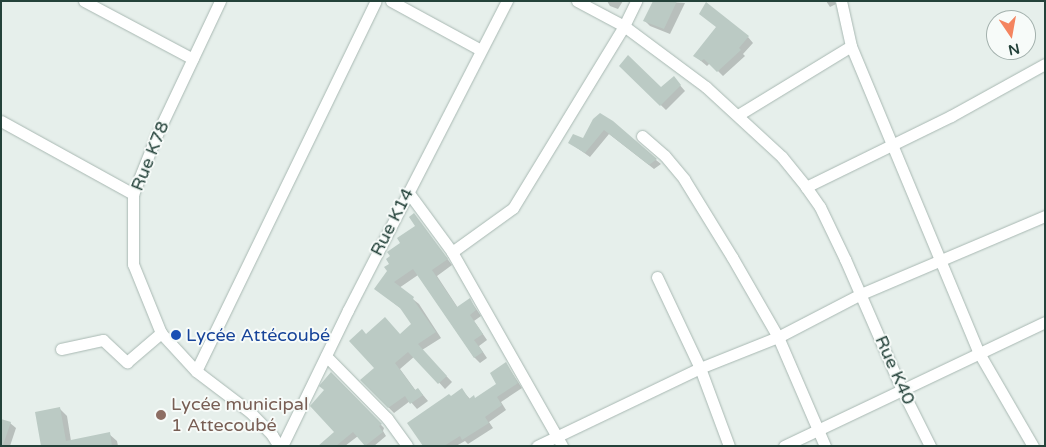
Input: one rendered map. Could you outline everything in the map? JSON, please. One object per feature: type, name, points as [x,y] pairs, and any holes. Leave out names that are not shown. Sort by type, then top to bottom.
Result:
[{"type":"street","points":[[84,1],[192,59]]},
{"type":"street","name":"Rue K78","points":[[220,1],[157,134],[133,194],[133,264],[161,333],[196,370],[250,412],[280,446]]},
{"type":"street","points":[[196,370],[376,1]]},
{"type":"street","points":[[392,1],[481,50]]},
{"type":"street","name":"Rue K14","points":[[280,446],[507,1]]},
{"type":"street","name":"Rue K40","points":[[577,1],[624,26],[706,87],[782,157],[806,187],[820,207],[861,294],[902,390],[930,446]]},
{"type":"street","points":[[452,252],[512,208],[624,26],[636,1]]},
{"type":"street","points":[[841,1],[851,46],[979,353],[1033,446]]},
{"type":"street","points":[[738,115],[851,46]]},
{"type":"street","points":[[806,187],[892,146],[1045,64]]},
{"type":"street","points":[[1,121],[133,194]]},
{"type":"street","points":[[642,136],[665,156],[684,179],[732,257],[778,337],[825,446]]},
{"type":"street","points":[[408,192],[452,252],[560,441]]},
{"type":"street","points":[[537,446],[560,441],[700,368],[778,337],[861,294],[1045,216]]},
{"type":"street","points":[[658,278],[700,368],[729,446]]},
{"type":"street","points":[[784,446],[1045,322]]},
{"type":"street","points":[[61,349],[104,340],[126,362],[161,333]]},
{"type":"street","points":[[326,356],[388,418],[406,446]]},
{"type":"building","points":[[653,1],[677,1],[664,29],[643,21]]},
{"type":"building","points":[[706,2],[749,36],[739,48],[741,50],[717,72],[704,59],[701,61],[693,56],[716,27],[699,14]]},
{"type":"building","points":[[628,55],[661,87],[674,76],[681,85],[660,106],[619,66]]},
{"type":"building","points":[[600,113],[613,121],[657,159],[649,165],[604,130],[585,153],[568,143],[573,134],[583,138],[593,119]]},
{"type":"building","points":[[414,213],[448,259],[432,270],[457,307],[470,298],[476,310],[470,315],[483,334],[474,340],[483,352],[474,358],[413,269],[394,282],[414,297],[413,299],[436,332],[418,344],[447,376],[438,384],[408,352],[395,363],[415,390],[418,388],[423,395],[410,404],[405,396],[388,408],[360,380],[374,368],[349,341],[362,329],[366,334],[385,317],[400,334],[411,324],[400,308],[374,289],[387,271],[384,267],[389,264],[386,259],[390,256],[387,252],[400,243],[397,238],[415,226],[409,217]]},
{"type":"building","points":[[506,362],[518,383],[497,397],[502,405],[485,417],[489,423],[462,440],[460,436],[444,446],[423,446],[407,423],[449,394],[451,396],[462,388],[469,399],[474,395],[475,398],[496,384],[490,373]]},
{"type":"building","points":[[331,372],[382,424],[379,426],[383,432],[365,446],[353,432],[336,446],[318,446],[334,432],[310,406],[324,390],[319,386]]},
{"type":"building","points":[[60,407],[66,441],[110,432],[112,446],[41,446],[35,412]]},
{"type":"building","points":[[1,419],[11,422],[3,445],[1,445]]},
{"type":"place","name":"Lycée Attécoubé","points":[[176,335]]},
{"type":"place","name":"Lycée municipal 1 Attecoubé","points":[[161,415]]}]
